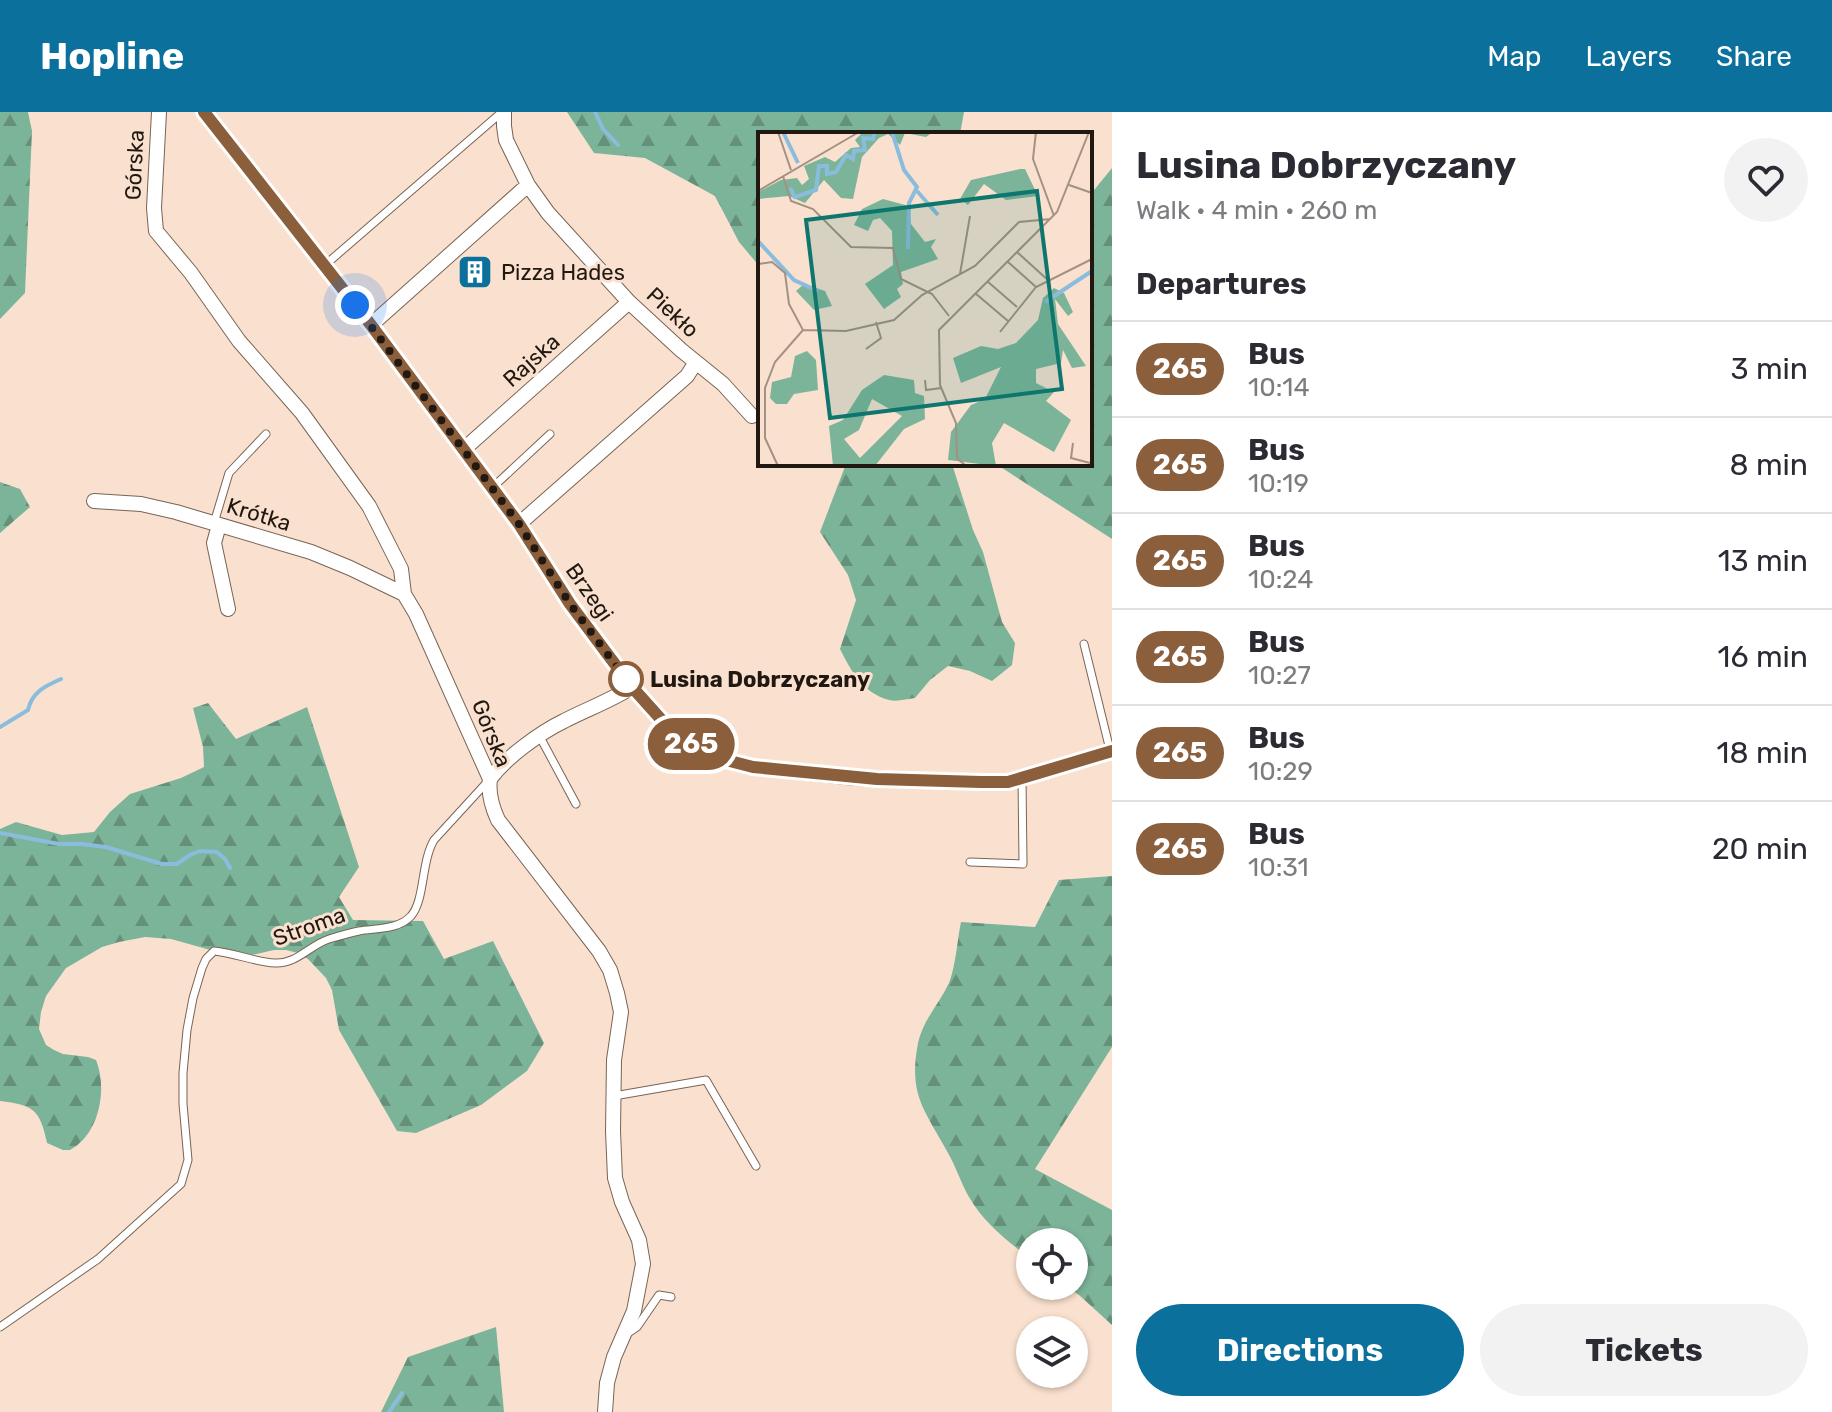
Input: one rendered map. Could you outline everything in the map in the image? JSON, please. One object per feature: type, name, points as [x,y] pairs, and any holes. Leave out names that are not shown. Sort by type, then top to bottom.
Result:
[{"type":"street","name":"Górska","points":[[159,112],[154,208],[156,231],[191,273],[239,341],[302,413],[369,506],[401,569],[404,594],[416,614],[490,779],[493,809],[498,820],[599,951],[610,970],[621,1012],[614,1060],[615,1178],[639,1240],[643,1264],[634,1311],[614,1357],[607,1383],[605,1412]]},
{"type":"street","name":"Brzegi","points":[[204,112],[371,325],[519,524],[570,604],[632,687],[667,726],[700,750],[753,767],[898,781],[1008,782],[1111,752]]},
{"type":"street","name":"Piekło","points":[[503,112],[506,140],[528,185],[548,213],[629,302],[723,384],[752,416]]},
{"type":"street","points":[[371,325],[528,185]]},
{"type":"street","name":"Rajska","points":[[463,450],[629,302]]},
{"type":"street","points":[[519,524],[687,376],[696,362]]},
{"type":"street","name":"Krótka","points":[[94,501],[141,504],[311,552],[404,594]]},
{"type":"street","points":[[217,524],[214,543],[228,609]]},
{"type":"street","name":"Stroma","points":[[490,779],[499,767],[563,721],[595,708],[632,687]]},
{"type":"lane","points":[[324,266],[503,112]]},
{"type":"lane","points":[[217,524],[229,473],[266,434]]},
{"type":"lane","points":[[492,488],[550,434]]},
{"type":"lane","points":[[1084,644],[1111,752]]},
{"type":"lane","points":[[540,737],[576,804]]},
{"type":"lane","points":[[970,862],[1023,864],[1022,778]]},
{"type":"lane","name":"Stroma","points":[[0,1327],[98,1259],[181,1184],[188,1160],[183,1104],[187,1030],[193,998],[206,959],[214,951],[274,963],[289,961],[316,943],[357,931],[395,927],[411,916],[416,905],[428,850],[434,840],[490,779]]},
{"type":"lane","points":[[614,1096],[706,1080],[756,1166]]},
{"type":"lane","points":[[626,1334],[637,1327],[659,1295],[671,1297]]},
{"type":"green space","points":[[0,112],[28,112],[32,131],[25,293],[0,319]]},
{"type":"green space","points":[[567,112],[964,112],[960,132],[758,132],[758,265],[739,242],[715,196],[645,158],[594,153]]},
{"type":"green space","points":[[1112,168],[1112,539],[999,466],[1092,466],[1092,193]]},
{"type":"green space","points":[[845,466],[953,466],[983,552],[1002,622],[1015,643],[1012,665],[992,681],[948,666],[930,680],[915,698],[892,701],[872,692],[853,673],[840,649],[856,600],[848,575],[820,532]]},
{"type":"green space","points":[[0,482],[20,489],[30,507],[0,533]]},
{"type":"green space","points":[[208,703],[236,739],[307,707],[359,867],[339,897],[353,920],[423,921],[444,959],[493,941],[544,1043],[527,1071],[481,1105],[416,1133],[397,1131],[339,1030],[332,990],[326,978],[308,959],[286,950],[239,958],[171,939],[145,937],[102,947],[66,968],[46,996],[41,1012],[39,1029],[46,1045],[63,1054],[96,1060],[101,1097],[88,1134],[70,1150],[63,1150],[47,1143],[38,1116],[28,1107],[0,1101],[0,829],[16,822],[62,835],[94,832],[130,794],[181,778],[204,767],[203,747],[193,708]]},
{"type":"green space","points":[[1112,876],[1112,1047],[1035,1169],[1112,1210],[1112,1325],[1084,1300],[1088,1300],[1088,1228],[1016,1228],[1016,1247],[1005,1238],[969,1197],[921,1102],[915,1076],[920,1035],[949,983],[961,922],[1035,927],[1059,880]]},
{"type":"green space","points":[[496,1327],[504,1412],[381,1412],[408,1357]]},
{"type":"waterway","points":[[595,112],[603,129],[618,145]]},
{"type":"waterway","points":[[0,727],[28,710],[40,690],[61,679]]},
{"type":"waterway","points":[[0,833],[59,844],[106,847],[162,864],[177,864],[200,851],[217,852],[230,868]]},
{"type":"waterway","points":[[389,1412],[402,1393]]},
{"type":"bus line","name":"265","points":[[204,112],[371,325],[519,524],[570,604],[632,687],[667,726],[700,750],[753,767],[898,781],[981,782],[1008,782],[1112,751]]},
{"type":"place","name":"Pizza Hades","points":[[475,272]]},
{"type":"place","name":"Lusina Dobrzyczany","points":[[626,679]]},
{"type":"route","points":[[355,305],[519,524],[570,604],[632,687],[626,679]]}]
